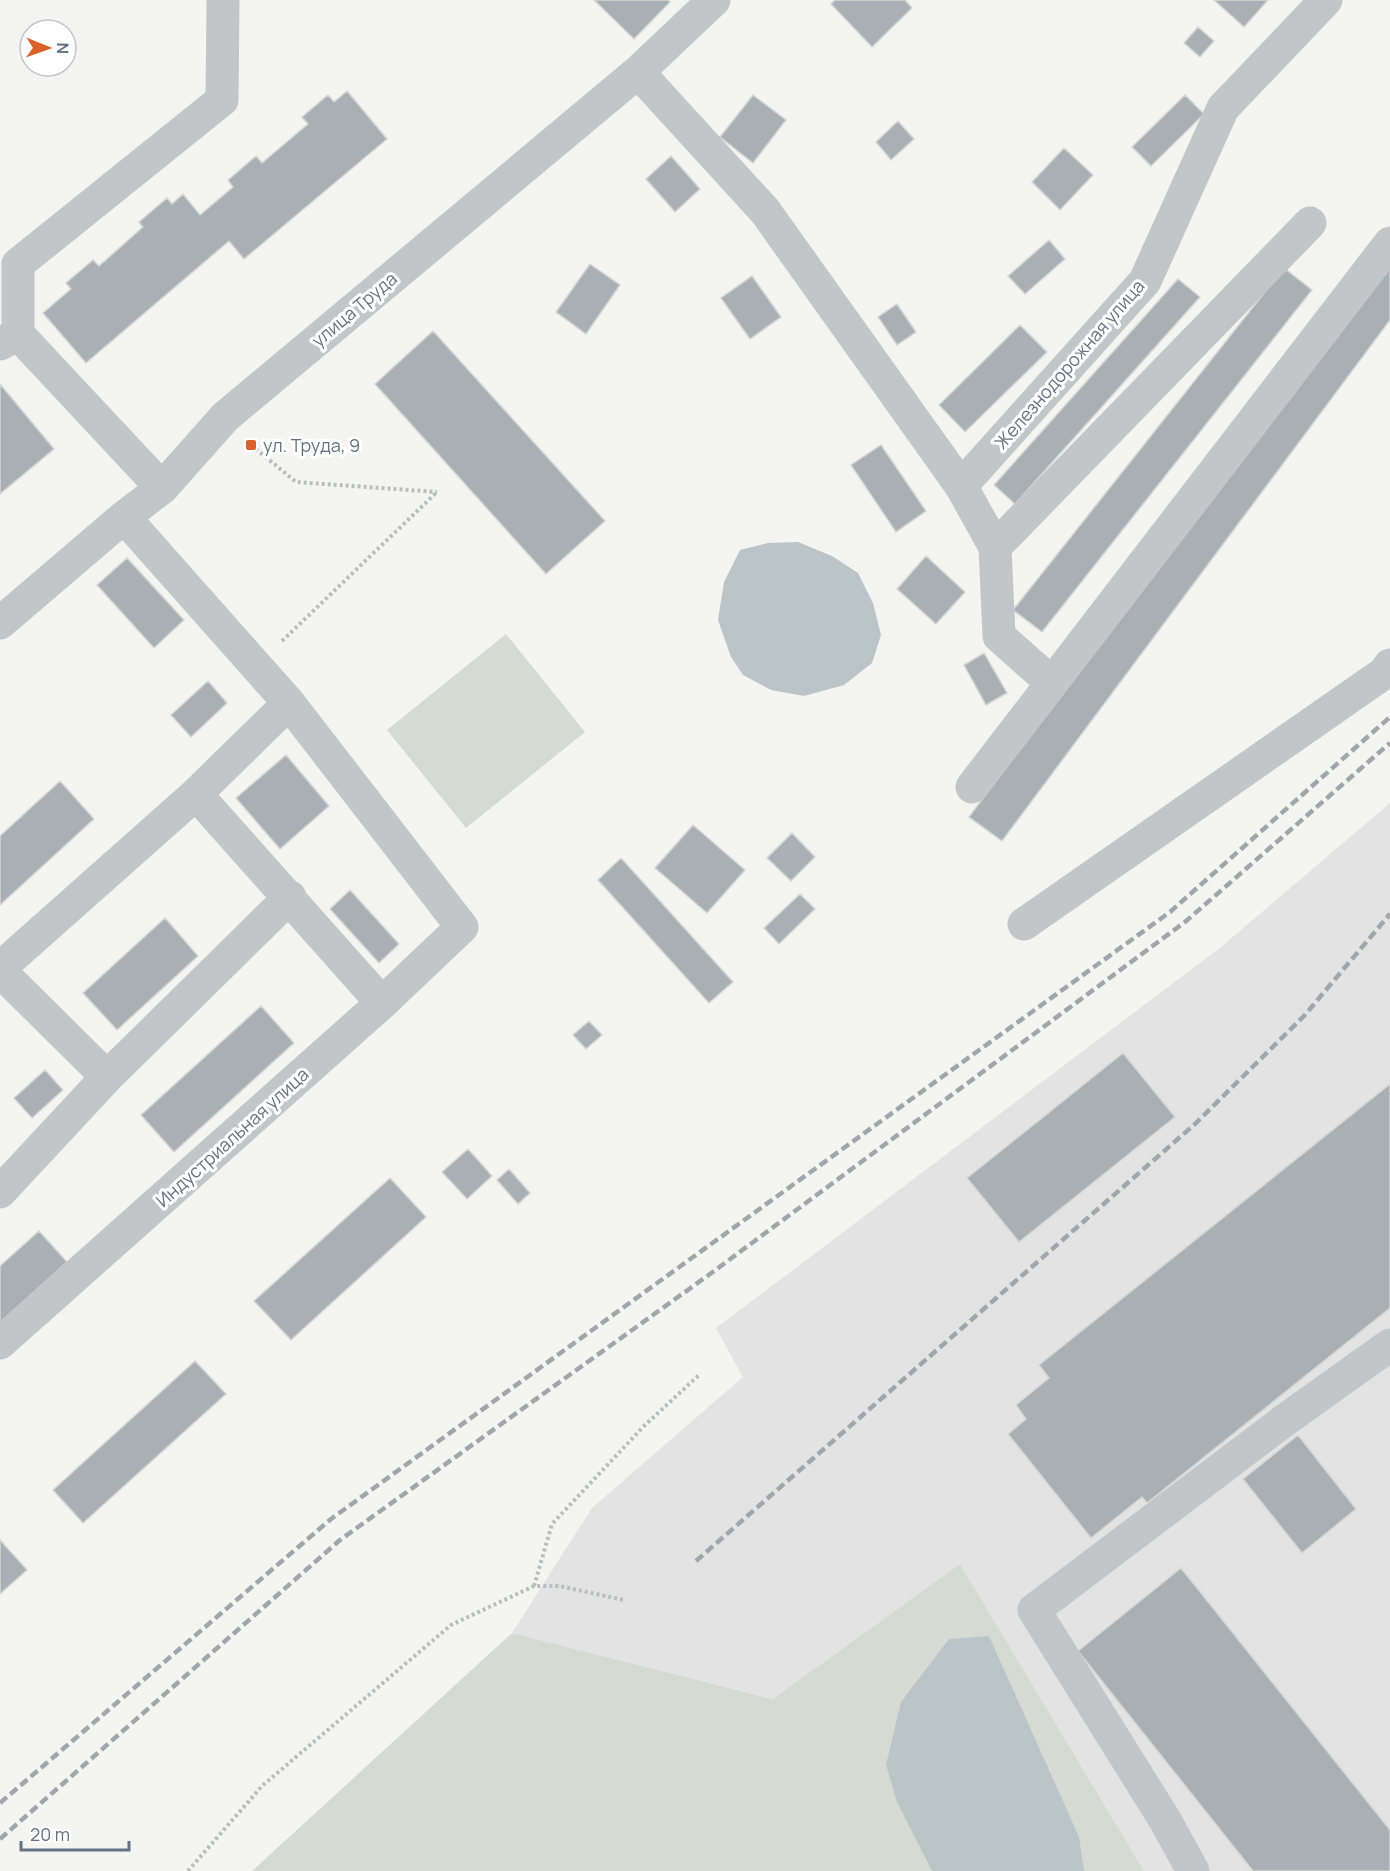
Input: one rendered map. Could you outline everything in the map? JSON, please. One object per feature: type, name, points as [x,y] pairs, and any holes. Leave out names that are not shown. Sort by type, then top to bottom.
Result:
[{"type":"street","points":[[162,488],[9,339],[18,264],[222,100],[223,0]]},
{"type":"street","name":"улица Труда","points":[[0,623],[124,517],[162,488],[225,417],[638,72],[714,0]]},
{"type":"street","name":"Железнодорожная улица","points":[[961,486],[1145,281],[1223,108],[1326,0]]},
{"type":"street","points":[[638,72],[765,211],[961,486],[994,547],[999,636],[1052,683]]},
{"type":"street","points":[[994,547],[1310,223]]},
{"type":"street","points":[[972,787],[1390,243]]},
{"type":"street","points":[[107,1077],[0,970],[196,794],[289,703],[124,517]]},
{"type":"street","points":[[1024,924],[1384,673],[1390,665]]},
{"type":"street","name":"Индустриальная улица","points":[[0,1343],[382,1003],[462,927],[289,703]]},
{"type":"street","points":[[196,794],[382,1003]]},
{"type":"street","points":[[0,1192],[107,1077],[290,897]]},
{"type":"street","points":[[1193,1871],[1165,1820],[1034,1610],[1285,1420],[1390,1346]]},
{"type":"path","points":[[251,445],[296,482],[437,492],[256,666]]},
{"type":"path","points":[[534,1586],[552,1524],[644,1426],[699,1375]]},
{"type":"path","points":[[188,1871],[262,1786],[452,1625],[534,1586],[559,1586],[624,1600]]},
{"type":"shaded area","points":[[798,542],[832,556],[858,573],[873,603],[881,635],[872,663],[844,685],[804,696],[771,690],[743,675],[731,657],[718,620],[724,582],[740,550],[768,543]]},
{"type":"shaded area","points":[[506,634],[585,732],[466,828],[387,730]]},
{"type":"shaded area","points":[[1390,803],[1390,1871],[1144,1871],[960,1564],[774,1699],[512,1633],[592,1508],[743,1377],[716,1328],[1221,947]]},
{"type":"shaded area","points":[[960,1564],[1144,1871],[252,1871],[512,1633],[773,1699]]},
{"type":"shaded area","points":[[989,1636],[1079,1837],[1084,1871],[932,1871],[897,1802],[886,1765],[901,1702],[949,1639]]},
{"type":"building","points":[[594,0],[668,0],[670,2],[634,39]]},
{"type":"building","points":[[835,0],[905,0],[912,8],[872,47],[831,4]]},
{"type":"building","points":[[1214,0],[1268,0],[1244,27]]},
{"type":"building","points":[[1198,27],[1214,41],[1200,57],[1184,43]]},
{"type":"building","points":[[347,91],[387,139],[244,259],[229,241],[86,363],[43,313],[71,289],[66,283],[93,260],[99,266],[143,227],[139,222],[167,198],[172,204],[183,194],[200,215],[233,187],[228,180],[256,156],[262,163],[308,124],[302,117],[328,95],[334,102]]},
{"type":"building","points":[[753,95],[786,120],[753,163],[720,137]]},
{"type":"building","points":[[1185,95],[1204,114],[1151,166],[1132,147]]},
{"type":"building","points":[[898,121],[914,139],[891,160],[876,142]]},
{"type":"building","points":[[1064,148],[1093,175],[1060,210],[1032,182]]},
{"type":"building","points":[[671,156],[700,189],[675,212],[646,179]]},
{"type":"building","points":[[1049,240],[1065,259],[1025,294],[1008,276]]},
{"type":"building","points":[[1390,253],[1390,320],[1002,841],[969,817]]},
{"type":"building","points":[[590,264],[620,285],[586,334],[556,312]]},
{"type":"building","points":[[1284,268],[1312,290],[1042,632],[1013,610]]},
{"type":"building","points":[[752,276],[781,317],[750,339],[721,298]]},
{"type":"building","points":[[1178,279],[1200,297],[1015,504],[994,485]]},
{"type":"building","points":[[897,304],[916,332],[897,345],[878,317]]},
{"type":"building","points":[[1020,325],[1047,352],[965,432],[939,405]]},
{"type":"building","points":[[433,331],[605,521],[546,574],[375,384]]},
{"type":"building","points":[[0,384],[54,449],[0,494]]},
{"type":"building","points":[[881,445],[926,511],[896,532],[851,465]]},
{"type":"building","points":[[926,556],[965,592],[936,624],[897,589]]},
{"type":"building","points":[[127,558],[184,620],[154,648],[97,585]]},
{"type":"building","points":[[984,653],[1007,693],[986,705],[964,665]]},
{"type":"building","points":[[208,681],[227,703],[191,737],[171,715]]},
{"type":"building","points":[[286,755],[329,806],[280,849],[236,798]]},
{"type":"building","points":[[60,781],[94,819],[0,905],[0,836]]},
{"type":"building","points":[[693,825],[745,870],[707,913],[655,868]]},
{"type":"building","points":[[792,833],[815,857],[791,881],[767,858]]},
{"type":"building","points":[[621,858],[733,982],[709,1003],[598,880]]},
{"type":"building","points":[[350,890],[399,944],[379,963],[330,909]]},
{"type":"building","points":[[800,894],[815,909],[779,944],[764,928]]},
{"type":"building","points":[[165,918],[198,956],[117,1030],[83,993]]},
{"type":"building","points":[[261,1006],[294,1043],[174,1152],[141,1115]]},
{"type":"building","points":[[589,1021],[602,1035],[586,1049],[573,1035]]},
{"type":"building","points":[[1123,1053],[1175,1117],[1019,1242],[967,1178]]},
{"type":"building","points":[[45,1070],[63,1090],[32,1118],[14,1098]]},
{"type":"building","points":[[1390,1084],[1390,1308],[1147,1503],[1142,1497],[1091,1538],[1008,1434],[1026,1419],[1016,1405],[1049,1378],[1039,1365]]},
{"type":"building","points":[[468,1149],[492,1176],[467,1199],[442,1172]]},
{"type":"building","points":[[509,1169],[530,1193],[518,1204],[497,1180]]},
{"type":"building","points":[[390,1178],[426,1217],[291,1340],[254,1301]]},
{"type":"building","points":[[39,1231],[67,1262],[0,1323],[0,1266]]},
{"type":"building","points":[[195,1361],[226,1394],[83,1523],[53,1490]]},
{"type":"building","points":[[1298,1435],[1356,1509],[1302,1553],[1243,1479]]},
{"type":"building","points":[[0,1540],[27,1570],[0,1594]]},
{"type":"building","points":[[1181,1568],[1390,1830],[1390,1871],[1253,1871],[1078,1651]]},
{"type":"railway","points":[[0,1803],[331,1519],[1170,912],[1390,717]]},
{"type":"railway","points":[[0,1839],[340,1540],[710,1274],[1185,922],[1390,743]]},
{"type":"railway","points":[[696,1561],[1195,1124],[1304,1016],[1390,914]]},
{"type":"place","name":"ул. Труда, 9","points":[[251,445]]}]
